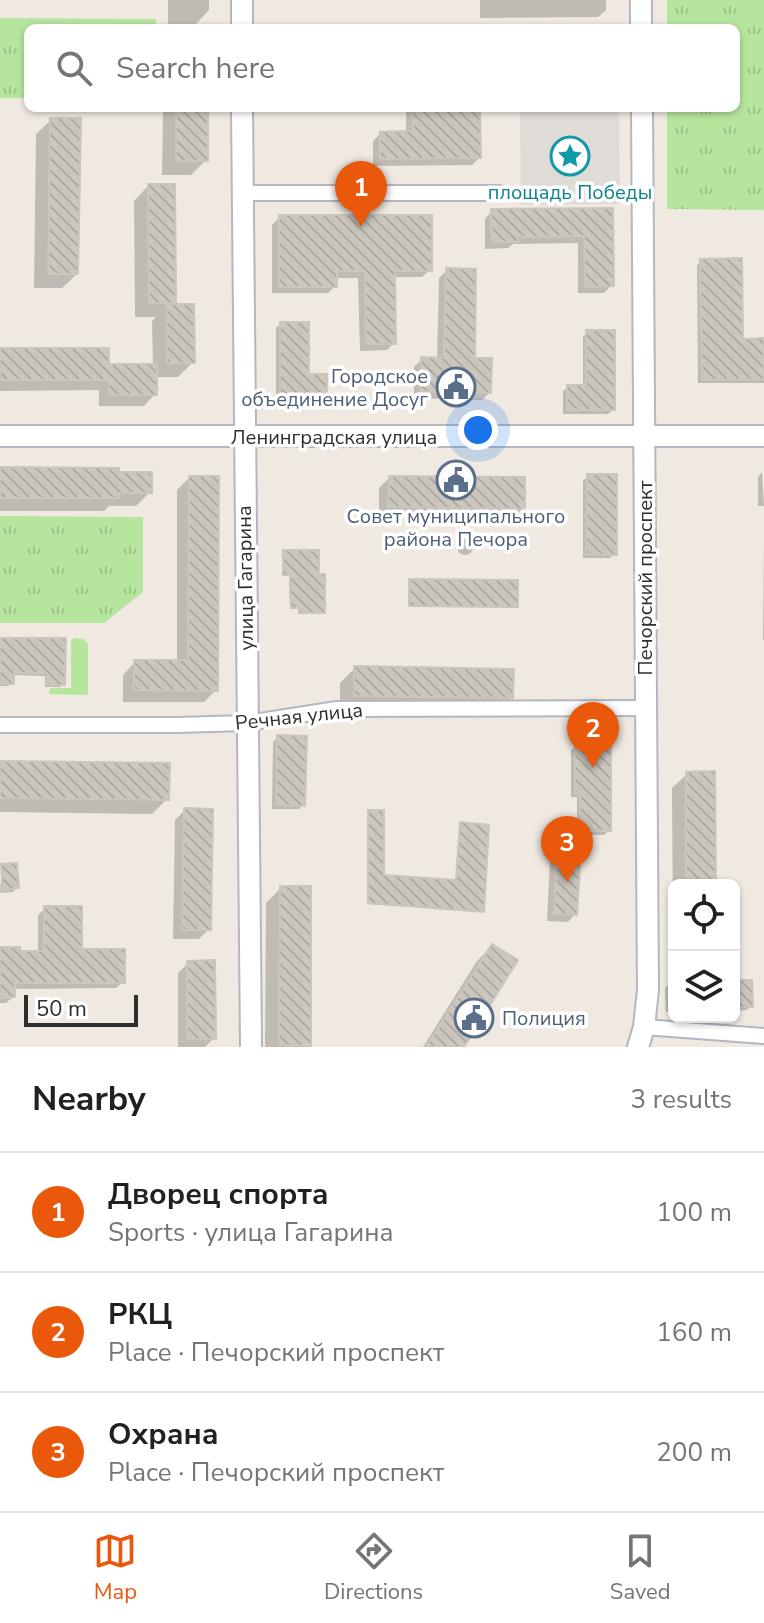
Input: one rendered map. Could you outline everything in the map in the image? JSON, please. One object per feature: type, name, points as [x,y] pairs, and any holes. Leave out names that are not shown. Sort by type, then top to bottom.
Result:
[{"type":"main road","points":[[242,0],[242,24]]},
{"type":"main road","points":[[641,0],[641,24]]},
{"type":"main road","name":"улица Гагарина","points":[[242,112],[251,1047]]},
{"type":"main road","name":"Печорский проспект","points":[[641,1037],[648,990],[642,112]]},
{"type":"main road","name":"Ленинградская улица","points":[[0,436],[764,436]]},
{"type":"street","points":[[243,193],[499,193]]},
{"type":"street","name":"Речная улица","points":[[0,725],[247,723],[337,709],[646,708]]},
{"type":"street","points":[[641,1037],[764,1036]]},
{"type":"green space","points":[[667,0],[764,0],[764,210],[667,209],[667,112],[740,112],[740,24],[667,24]]},
{"type":"green space","points":[[0,18],[156,19],[156,24],[24,24],[24,98],[0,98]]},
{"type":"green space","points":[[0,516],[143,517],[143,592],[104,623],[0,623]]},
{"type":"green space","points":[[84,639],[88,644],[88,695],[49,694],[50,688],[71,688],[71,640]]},
{"type":"shaded area","name":"площадь Победы","points":[[520,112],[619,112],[620,204],[521,205]]},
{"type":"building","points":[[176,112],[208,112],[208,161],[176,161]]},
{"type":"building","points":[[412,112],[480,112],[481,158],[380,159],[380,132],[413,131]]},
{"type":"building","points":[[50,118],[81,118],[78,274],[48,274]]},
{"type":"building","points":[[148,184],[175,184],[176,303],[149,303]]},
{"type":"building","points":[[613,208],[614,286],[585,287],[584,236],[518,237],[518,242],[492,242],[491,209]]},
{"type":"building","points":[[279,215],[432,215],[432,271],[395,271],[396,344],[366,344],[365,271],[337,271],[337,287],[279,287]]},
{"type":"building","points":[[742,258],[743,339],[764,338],[764,379],[702,380],[700,259]]},
{"type":"building","points":[[446,268],[476,269],[475,358],[492,358],[491,393],[420,392],[421,357],[444,358]]},
{"type":"building","points":[[166,304],[194,304],[195,363],[167,363]]},
{"type":"building","points":[[280,322],[309,322],[309,374],[327,374],[327,404],[280,404]]},
{"type":"building","points":[[586,330],[615,330],[615,410],[567,410],[567,385],[586,385]]},
{"type":"building","points":[[0,348],[109,348],[109,364],[157,364],[157,395],[109,395],[109,380],[0,380]]},
{"type":"building","points":[[0,467],[119,468],[119,472],[152,472],[152,493],[119,493],[119,498],[0,498]]},
{"type":"building","points":[[587,474],[617,474],[617,555],[586,554]]},
{"type":"building","points":[[189,476],[219,476],[218,691],[134,690],[134,660],[188,660]]},
{"type":"building","points":[[389,476],[525,477],[525,509],[388,507]]},
{"type":"building","points":[[283,550],[319,550],[319,574],[325,574],[325,613],[299,613],[299,608],[291,608],[290,575],[283,575]]},
{"type":"building","points":[[409,579],[518,580],[518,607],[409,606]]},
{"type":"building","points":[[0,638],[66,638],[65,685],[47,685],[47,673],[14,673],[14,684],[0,684]]},
{"type":"building","points":[[354,666],[514,669],[513,698],[354,696]]},
{"type":"building","points":[[581,718],[611,718],[611,831],[580,831],[580,793],[575,793],[575,744],[582,744]]},
{"type":"building","points":[[277,735],[307,736],[305,806],[276,805]]},
{"type":"building","points":[[0,761],[170,763],[169,800],[0,798]]},
{"type":"building","points":[[715,771],[716,879],[686,879],[686,772]]},
{"type":"building","points":[[184,808],[213,809],[211,930],[182,930]]},
{"type":"building","points":[[368,810],[384,810],[384,875],[456,880],[460,822],[489,825],[484,912],[368,903]]},
{"type":"building","points":[[557,848],[581,850],[577,915],[554,914]]},
{"type":"building","points":[[17,863],[19,888],[3,890],[1,864]]},
{"type":"building","points":[[280,886],[311,886],[311,1046],[279,1045]]},
{"type":"building","points":[[44,906],[82,906],[82,949],[125,949],[125,983],[15,983],[15,997],[0,998],[0,947],[44,951]]},
{"type":"building","name":"Полиция","points":[[492,944],[518,960],[464,1047],[426,1047]]},
{"type":"building","points":[[215,960],[216,1039],[187,1039],[187,961]]},
{"type":"building","points":[[740,980],[752,980],[753,1007],[740,1007]]},
{"type":"place","name":"площадь Победы","points":[[570,156]]},
{"type":"place","name":"Дворец спорта","points":[[361,227]]},
{"type":"place","name":"Городское объединение Досуг","points":[[456,387]]},
{"type":"place","name":"Совет муниципального района Печора","points":[[456,480]]},
{"type":"place","name":"РКЦ","points":[[593,768]]},
{"type":"place","name":"Охрана","points":[[567,882]]},
{"type":"place","name":"Полиция","points":[[474,1018]]}]
